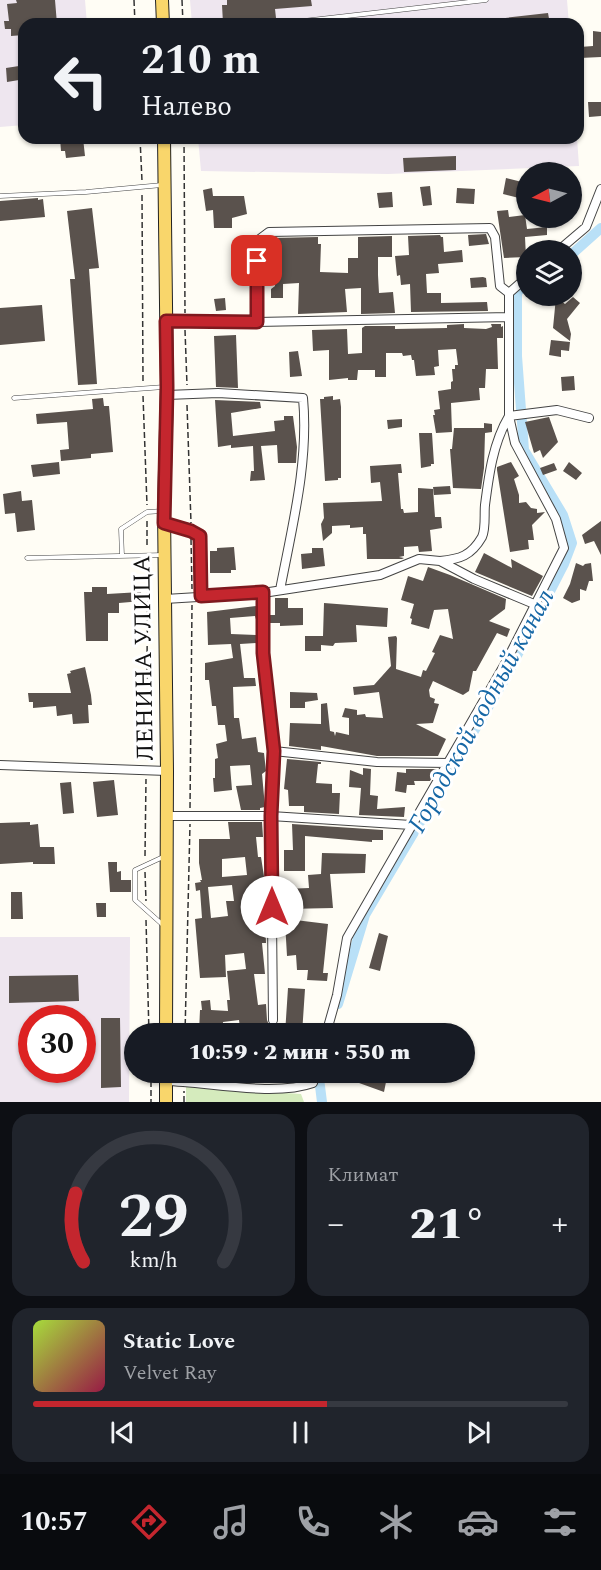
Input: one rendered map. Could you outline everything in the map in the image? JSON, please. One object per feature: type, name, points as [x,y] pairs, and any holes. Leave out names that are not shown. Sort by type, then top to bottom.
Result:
[{"type":"main road","points":[[162,0],[163,18]]},
{"type":"main road","name":"ЛЕНИНА УЛИЦА","points":[[164,144],[167,391],[164,517],[167,771],[166,1023]]},
{"type":"main road","points":[[166,1083],[166,1102]]},
{"type":"street","points":[[571,240],[586,227],[601,189]]},
{"type":"street","points":[[257,322],[257,241],[269,232],[490,228],[495,237],[500,286],[509,293]]},
{"type":"street","points":[[329,1023],[337,995],[347,938],[506,662],[534,603],[564,549],[556,519],[515,442],[509,416],[509,293],[516,287]]},
{"type":"street","points":[[166,321],[257,322],[509,317]]},
{"type":"street","points":[[167,391],[303,398],[306,427],[300,477],[280,590]]},
{"type":"street","points":[[509,416],[557,410],[589,418]]},
{"type":"street","points":[[165,599],[280,590],[380,575],[419,559],[440,561],[460,559],[469,554],[483,535],[489,474],[499,432],[509,416]]},
{"type":"street","points":[[440,561],[474,579],[534,603]]},
{"type":"street","points":[[263,592],[263,653],[274,751],[271,816],[273,1020]]},
{"type":"street","points":[[274,751],[377,762],[448,763]]},
{"type":"street","points":[[0,765],[167,771]]},
{"type":"street","points":[[166,816],[271,816],[411,825]]},
{"type":"street","points":[[211,1083],[241,1087],[299,1088],[313,1083]]},
{"type":"lane","points":[[329,18],[486,0]]},
{"type":"lane","points":[[0,196],[166,185]]},
{"type":"lane","points":[[14,398],[143,390],[167,391]]},
{"type":"lane","points":[[122,556],[122,529],[147,512],[164,517],[191,531],[200,536],[196,596]]},
{"type":"lane","points":[[27,558],[164,555]]},
{"type":"lane","points":[[166,856],[135,870],[135,900],[166,927]]},
{"type":"path","points":[[134,0],[135,18]]},
{"type":"path","points":[[182,0],[183,18]]},
{"type":"path","points":[[140,144],[143,390],[148,555],[145,865],[149,1023]]},
{"type":"path","points":[[184,144],[185,321],[191,531],[196,596],[185,1023]]},
{"type":"path","points":[[151,1083],[151,1102]]},
{"type":"shaded area","points":[[0,0],[85,0],[86,18],[18,18],[18,126],[0,127]]},
{"type":"shaded area","points":[[190,0],[567,0],[568,18],[192,18]]},
{"type":"shaded area","points":[[199,144],[577,144],[579,162],[516,162],[516,169],[388,174],[201,171]]},
{"type":"shaded area","points":[[0,937],[130,937],[129,1023],[124,1023],[124,1083],[129,1083],[129,1102],[0,1102]]},
{"type":"green space","points":[[186,1086],[301,1094],[304,1102],[186,1102]]},
{"type":"building","points":[[16,0],[55,0],[56,18],[18,18],[18,35],[11,36],[11,29],[5,29],[4,21],[9,21],[7,4],[17,3]]},
{"type":"building","points":[[227,0],[311,0],[312,6],[275,9],[276,18],[223,18],[222,5],[227,5]]},
{"type":"building","points":[[548,13],[549,18],[505,18]]},
{"type":"building","points":[[593,31],[601,32],[601,57],[584,58],[584,47],[593,46]]},
{"type":"building","points":[[18,66],[18,80],[7,82],[6,68]]},
{"type":"building","points":[[588,102],[601,102],[601,116],[589,117]]},
{"type":"building","points":[[60,144],[84,144],[85,156],[66,158],[65,151],[61,151]]},
{"type":"building","points":[[456,156],[456,170],[404,172],[403,158]]},
{"type":"building","points":[[506,178],[516,180],[516,197],[503,194]]},
{"type":"building","points":[[430,186],[432,205],[423,206],[420,187]]},
{"type":"building","points":[[212,188],[213,196],[244,196],[247,214],[232,218],[232,228],[214,228],[213,210],[206,211],[203,190]]},
{"type":"building","points":[[457,188],[475,189],[474,204],[456,203]]},
{"type":"building","points":[[392,192],[393,207],[379,208],[377,193]]},
{"type":"building","points":[[38,198],[38,200],[43,199],[45,217],[0,221],[0,201]]},
{"type":"building","points":[[92,208],[99,268],[89,269],[97,384],[78,385],[70,279],[75,279],[67,211]]},
{"type":"building","points":[[508,210],[509,217],[516,216],[516,228],[547,228],[547,235],[516,240],[516,257],[504,258],[497,211]]},
{"type":"building","points":[[486,234],[489,244],[469,246],[468,235]]},
{"type":"building","points":[[440,235],[443,237],[444,252],[462,250],[463,262],[438,264],[439,273],[426,274],[427,293],[441,293],[441,303],[487,302],[488,311],[411,312],[410,284],[401,285],[400,275],[397,276],[395,256],[409,255],[408,236]]},
{"type":"building","points":[[392,236],[392,257],[378,257],[378,275],[379,293],[393,292],[395,313],[361,314],[361,288],[345,289],[347,312],[298,314],[299,283],[283,284],[283,298],[271,298],[271,289],[275,286],[271,238],[318,237],[318,244],[321,244],[320,272],[348,273],[348,258],[358,258],[358,237]]},
{"type":"building","points":[[470,278],[486,278],[487,287],[471,288]]},
{"type":"building","points":[[225,298],[226,310],[216,311],[214,299]]},
{"type":"building","points":[[42,305],[45,341],[0,345],[0,308]]},
{"type":"building","points":[[555,306],[578,306],[567,319],[571,334],[570,341],[553,328]]},
{"type":"building","points":[[464,324],[464,328],[486,329],[492,327],[491,324],[501,324],[503,338],[497,338],[498,369],[486,369],[485,388],[479,388],[480,400],[451,403],[452,432],[436,433],[433,415],[435,415],[434,410],[440,409],[438,391],[451,389],[452,369],[458,365],[456,349],[438,350],[439,366],[434,367],[435,375],[416,376],[411,355],[386,353],[386,377],[375,377],[375,370],[358,370],[357,380],[348,380],[348,378],[329,380],[329,350],[313,351],[312,330],[347,329],[348,354],[362,353],[362,328],[365,326],[395,326],[395,329],[447,328],[447,325]]},
{"type":"building","points":[[236,335],[238,388],[216,387],[214,336]]},
{"type":"building","points":[[551,340],[570,342],[569,351],[561,350],[561,357],[549,355]]},
{"type":"building","points":[[298,351],[302,376],[290,377],[289,352]]},
{"type":"building","points":[[574,376],[575,390],[562,391],[561,377]]},
{"type":"building","points":[[333,396],[333,400],[340,399],[341,407],[341,478],[325,481],[320,399]]},
{"type":"building","points":[[103,398],[104,406],[109,406],[113,452],[91,454],[91,458],[61,461],[60,450],[69,449],[67,422],[37,424],[36,414],[93,409],[92,399]]},
{"type":"building","points":[[215,400],[260,402],[261,408],[231,413],[233,436],[275,431],[274,421],[284,420],[284,416],[293,416],[297,447],[296,463],[278,463],[277,445],[261,446],[265,480],[250,481],[251,471],[254,471],[253,446],[218,447]]},
{"type":"building","points":[[549,417],[558,442],[543,458],[540,450],[534,453],[525,422]]},
{"type":"building","points":[[402,419],[402,427],[388,429],[387,420]]},
{"type":"building","points":[[484,423],[492,424],[492,432],[485,433],[481,489],[453,488],[450,449],[452,449],[454,428],[484,428]]},
{"type":"building","points":[[419,433],[432,433],[434,464],[431,466],[421,468]]},
{"type":"building","points":[[59,462],[60,474],[33,477],[31,465]]},
{"type":"building","points":[[511,462],[519,476],[514,479],[519,503],[526,502],[531,508],[537,509],[537,513],[545,512],[532,525],[534,540],[528,540],[529,549],[510,552],[497,467]]},
{"type":"building","points":[[569,462],[582,473],[576,480],[563,471]]},
{"type":"building","points":[[554,463],[557,470],[543,475],[540,468]]},
{"type":"building","points":[[401,464],[402,473],[398,473],[401,509],[404,513],[418,512],[418,488],[433,489],[435,517],[441,517],[442,528],[430,530],[432,551],[419,552],[418,546],[404,547],[404,556],[399,557],[404,558],[402,559],[367,559],[366,534],[363,534],[363,527],[350,528],[350,525],[332,526],[332,533],[323,541],[321,524],[324,518],[323,503],[382,501],[380,482],[371,483],[370,466]]},
{"type":"building","points":[[450,486],[451,494],[434,495],[433,487]]},
{"type":"building","points":[[21,491],[22,501],[32,500],[35,530],[17,532],[15,513],[5,514],[3,494]]},
{"type":"building","points":[[601,521],[601,555],[594,541],[585,544],[582,535]]},
{"type":"building","points":[[234,547],[236,570],[231,570],[231,573],[210,573],[210,551],[217,551],[217,548]]},
{"type":"building","points":[[312,548],[323,548],[325,566],[302,569],[301,554],[312,553]]},
{"type":"building","points":[[484,553],[512,568],[511,559],[543,576],[532,596],[475,572]]},
{"type":"building","points":[[576,563],[583,566],[591,563],[593,581],[589,581],[586,591],[580,589],[580,600],[572,603],[563,598]]},
{"type":"building","points":[[428,567],[506,599],[505,609],[489,621],[510,629],[507,637],[497,633],[476,671],[473,671],[469,691],[463,695],[433,681],[429,690],[430,697],[435,699],[434,703],[439,704],[433,723],[416,724],[446,739],[438,756],[377,756],[321,746],[321,750],[289,746],[290,723],[321,724],[321,704],[327,703],[330,731],[334,732],[335,736],[336,732],[349,735],[349,718],[342,717],[345,708],[357,710],[357,715],[365,714],[366,717],[383,718],[379,692],[354,695],[353,687],[374,685],[391,666],[388,637],[396,636],[397,638],[396,669],[421,677],[435,653],[432,652],[440,635],[453,639],[448,609],[434,610],[429,629],[411,624],[412,619],[410,618],[414,604],[401,600],[408,576],[423,581]]},
{"type":"building","points":[[92,587],[107,587],[107,594],[141,592],[142,601],[119,603],[119,613],[108,613],[108,641],[86,641],[84,592],[92,592]]},
{"type":"building","points":[[275,598],[288,598],[288,608],[303,608],[303,625],[280,626],[280,623],[269,623],[269,615],[275,615]]},
{"type":"building","points":[[324,603],[388,608],[387,627],[356,625],[357,642],[335,643],[333,646],[321,645],[321,651],[305,651],[305,636],[323,636]]},
{"type":"building","points":[[257,606],[257,623],[255,616],[230,618],[231,634],[257,635],[257,643],[240,644],[244,678],[255,678],[256,686],[233,687],[234,718],[239,718],[242,739],[256,737],[258,752],[264,753],[266,771],[262,774],[265,807],[260,810],[241,810],[236,786],[252,785],[250,765],[230,766],[232,790],[214,792],[215,759],[218,758],[216,744],[227,741],[225,725],[218,725],[216,706],[212,706],[209,680],[205,680],[205,663],[233,658],[231,644],[208,645],[207,612]]},
{"type":"building","points":[[85,667],[92,705],[88,705],[89,723],[73,724],[72,714],[57,716],[56,706],[33,708],[33,702],[29,702],[28,693],[71,693],[67,674]]},
{"type":"building","points":[[290,692],[317,693],[318,700],[305,702],[305,708],[290,708]]},
{"type":"building","points":[[287,759],[321,762],[318,764],[316,783],[332,784],[332,793],[340,793],[339,814],[304,812],[304,806],[289,806],[288,790],[284,789]]},
{"type":"building","points":[[363,768],[371,769],[370,795],[378,796],[377,809],[405,807],[404,817],[359,815],[361,788],[349,787],[350,770],[363,775]]},
{"type":"building","points":[[406,769],[437,769],[430,781],[414,781],[415,785],[407,785],[406,793],[395,791],[397,772],[406,773]]},
{"type":"building","points":[[114,780],[118,815],[97,817],[93,782]]},
{"type":"building","points":[[71,782],[74,813],[63,814],[60,783]]},
{"type":"building","points":[[30,822],[30,825],[38,824],[40,847],[54,847],[55,864],[33,864],[33,862],[0,864],[0,823]]},
{"type":"building","points":[[228,822],[262,822],[263,837],[256,837],[258,857],[261,857],[265,883],[266,943],[262,943],[265,974],[254,974],[258,1005],[266,1004],[268,1023],[239,1023],[239,1020],[199,1023],[201,1001],[210,1000],[211,1010],[228,1011],[227,1000],[230,1000],[227,971],[246,969],[244,953],[225,955],[226,977],[200,978],[195,919],[202,918],[200,890],[196,891],[195,883],[202,880],[199,839],[230,839]],"holes":[[[245,857],[247,875],[222,877],[222,859]],[[232,885],[234,901],[226,901],[228,916],[211,918],[208,887]]]},
{"type":"building","points":[[292,824],[383,830],[383,840],[372,840],[372,842],[305,836],[305,871],[284,871],[284,850],[293,850]]},
{"type":"building","points":[[322,853],[366,854],[365,873],[330,874],[333,908],[286,909],[285,889],[309,888],[308,875],[321,874]]},
{"type":"building","points":[[108,862],[117,862],[117,872],[121,871],[121,880],[131,880],[131,892],[110,892]]},
{"type":"building","points":[[11,892],[22,892],[23,919],[11,919]]},
{"type":"building","points":[[96,903],[106,903],[106,917],[97,917]]},
{"type":"building","points":[[287,919],[328,924],[323,973],[328,973],[327,981],[307,980],[308,970],[297,970],[296,955],[287,956],[285,922]]},
{"type":"building","points":[[379,933],[388,936],[380,971],[369,968]]},
{"type":"building","points":[[78,975],[79,1001],[9,1003],[9,976]]},
{"type":"building","points":[[288,988],[305,989],[303,1023],[286,1023]]},
{"type":"building","points":[[101,1018],[120,1018],[121,1087],[101,1088]]},
{"type":"building","points":[[359,1083],[386,1083],[384,1092]]},
{"type":"waterway","name":"Городской водный канал","points":[[582,245],[601,228]]},
{"type":"waterway","name":"Городской водный канал","points":[[338,1004],[365,915],[506,677],[564,564],[572,543],[563,515],[524,450],[517,356],[517,306]]},
{"type":"waterway","name":"Городской водный канал","points":[[320,1083],[322,1102]]},
{"type":"route","points":[[257,261],[257,322],[166,321],[164,523],[200,536],[201,596],[263,592],[263,653],[274,751],[271,816],[272,907]]}]
